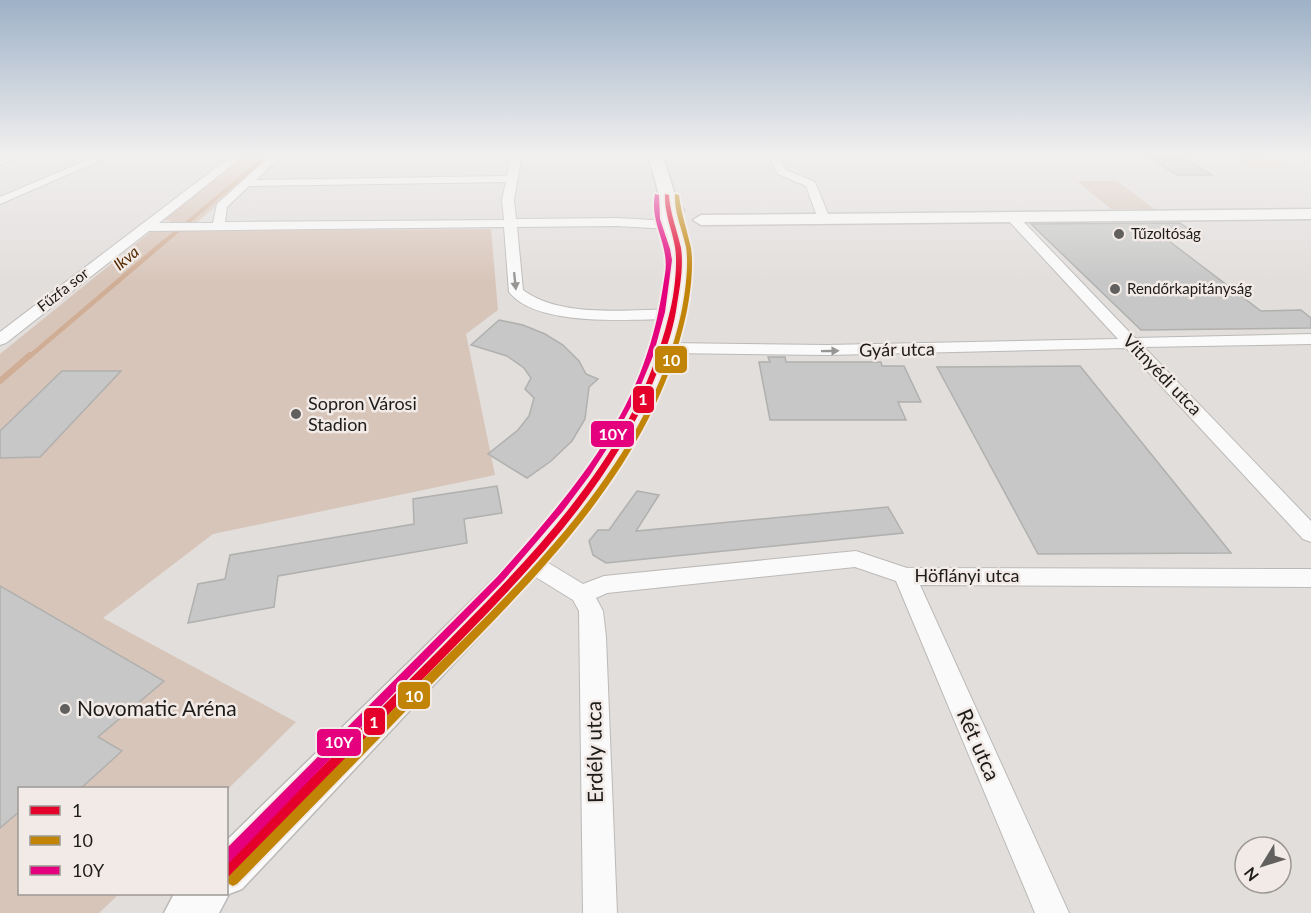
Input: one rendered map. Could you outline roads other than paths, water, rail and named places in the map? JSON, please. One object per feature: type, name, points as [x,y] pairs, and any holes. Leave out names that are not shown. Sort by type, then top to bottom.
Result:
[{"type":"street","name":"Fűzfa sor","points":[[0,340],[186,197]]},
{"type":"street","points":[[219,224],[221,206],[231,197]]},
{"type":"street","points":[[510,197],[509,223],[516,292],[530,303],[570,312],[674,314]]},
{"type":"street","points":[[668,197],[676,212],[688,224]]},
{"type":"street","points":[[228,871],[529,562],[600,475],[629,433],[642,408],[666,348],[674,314],[688,224],[668,197]]},
{"type":"street","points":[[816,197],[824,219]]},
{"type":"street","points":[[147,227],[219,224],[616,222],[688,224],[752,219],[1311,214]]},
{"type":"street","name":"Vitnyédi utca","points":[[1012,217],[1311,534]]},
{"type":"street","name":"Gyár utca","points":[[666,348],[772,351],[904,350],[1128,341],[1311,339]]},
{"type":"street","name":"Höflányi utca","points":[[581,594],[604,585],[856,559],[906,576],[1311,578]]},
{"type":"street","points":[[529,562],[581,594]]},
{"type":"street","name":"Rét utca","points":[[906,576],[913,598],[1052,913]]},
{"type":"street","name":"Erdély utca","points":[[581,594],[591,611],[600,913]]},
{"type":"street","points":[[187,913],[205,895]]},
{"type":"waterway","name":"Ikva","points":[[162,244],[218,197]]},
{"type":"waterway","name":"Ikva","points":[[29,357],[164,242]]},
{"type":"waterway","name":"Ikva","points":[[0,381],[30,355]]},
{"type":"place","name":"Tűzoltóság","points":[[1119,234]]},
{"type":"place","name":"Rendőrkapitányság","points":[[1115,289]]},
{"type":"place","name":"Sopron Városi Stadion","points":[[296,414]]},
{"type":"place","name":"Novomatic Aréna","points":[[65,709]]}]
